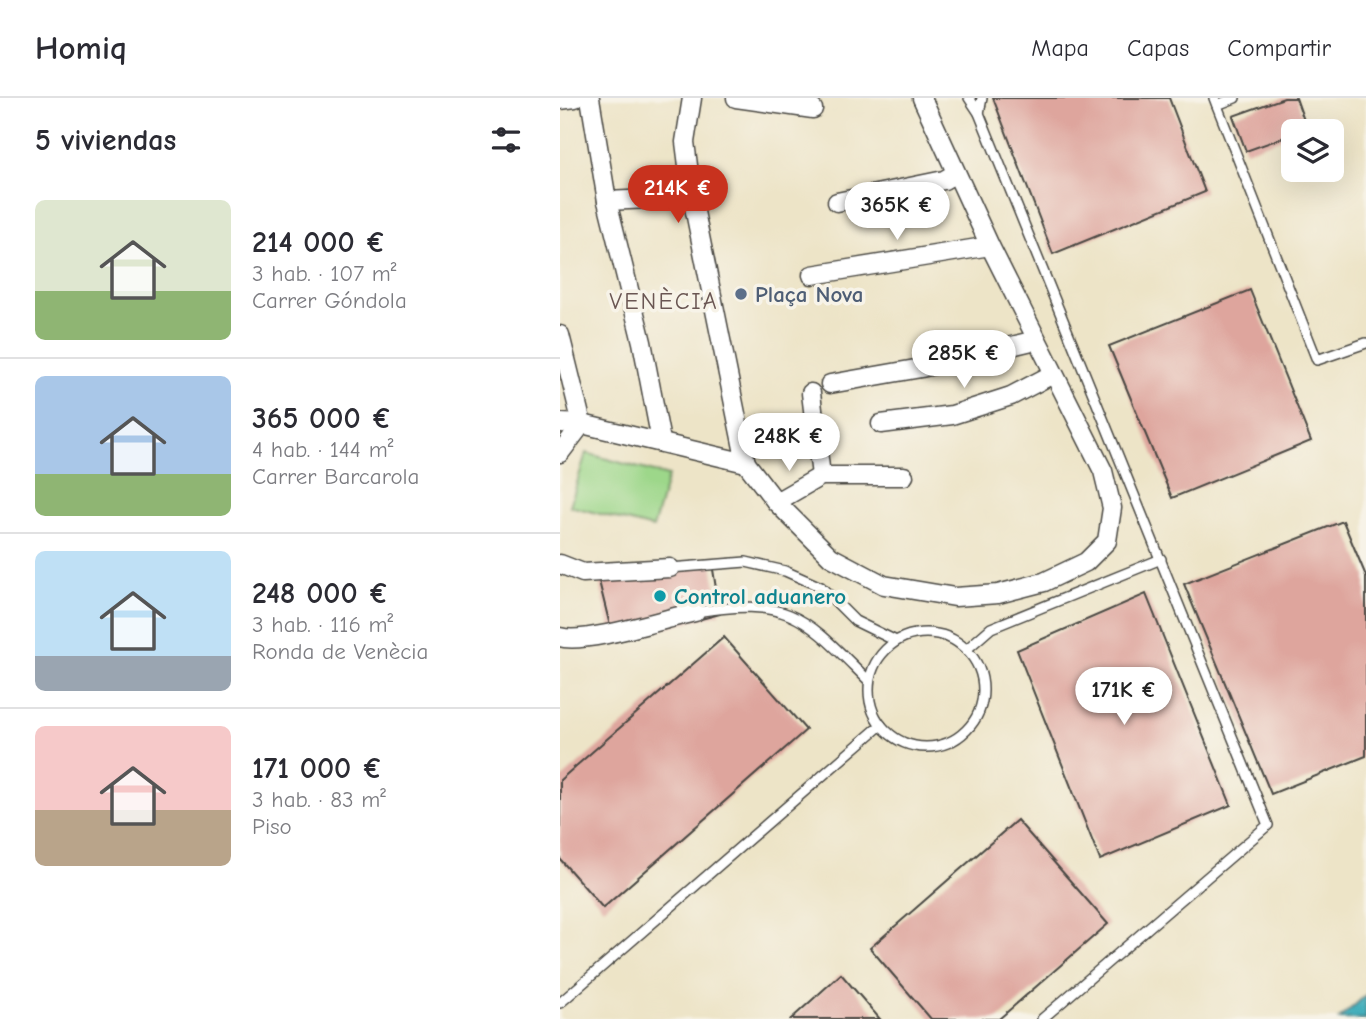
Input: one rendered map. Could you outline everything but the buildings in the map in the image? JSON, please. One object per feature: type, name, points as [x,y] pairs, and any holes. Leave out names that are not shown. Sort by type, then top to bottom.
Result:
[{"type":"street","points":[[560,100],[575,98]]},
{"type":"street","points":[[590,98],[607,201],[642,342],[661,441]]},
{"type":"street","points":[[692,98],[685,142],[692,197],[746,463],[776,502],[831,556],[884,584],[955,597],[998,594],[1044,582],[1087,562],[1107,541],[1112,508],[1102,471],[990,246],[922,98]]},
{"type":"street","points":[[736,98],[813,109]]},
{"type":"street","points":[[837,202],[944,180],[956,173]]},
{"type":"street","points":[[607,201],[692,197]]},
{"type":"street","points":[[812,275],[990,246]]},
{"type":"street","points":[[560,335],[582,424]]},
{"type":"street","points":[[830,384],[921,368],[1036,340]]},
{"type":"street","points":[[881,424],[952,415],[1011,396],[1053,374]]},
{"type":"street","points":[[811,393],[821,477]]},
{"type":"street","points":[[560,423],[582,424],[746,463]]},
{"type":"street","points":[[560,453],[582,424]]},
{"type":"street","points":[[776,502],[821,477],[904,476]]},
{"type":"street","points":[[560,564],[583,573],[670,568]]},
{"type":"street","points":[[560,637],[568,640],[695,612]]},
{"type":"lane","points":[[969,98],[979,113],[1268,825],[1042,1019]]},
{"type":"lane","points":[[979,113],[982,98]]},
{"type":"lane","points":[[1234,98],[1216,101],[1317,360],[1366,343]]},
{"type":"lane","points":[[967,649],[991,628],[1161,559]]},
{"type":"lane","points":[[670,568],[746,562],[785,570],[821,587],[855,621],[895,641]]},
{"type":"lane","points":[[695,612],[740,605],[771,608],[810,623],[869,681]]},
{"type":"lane","points":[[933,632],[951,638],[967,649],[977,664],[983,682],[982,701],[975,718],[964,733],[948,743],[920,746],[894,738],[881,725],[871,704],[869,681],[883,651],[895,641],[914,634],[933,632]]},
{"type":"lane","points":[[560,1003],[881,725]]},
{"type":"green space","points":[[586,453],[668,476],[653,528],[570,506]]},
{"type":"water","points":[[1366,995],[1366,1019],[1339,1019]]},
{"type":"place","name":"Plaça Nova","points":[[741,294]]},
{"type":"place","name":"Control aduanero","points":[[660,596]]},
{"type":"district","name":"VENÈCIA","points":[[664,301]]}]
